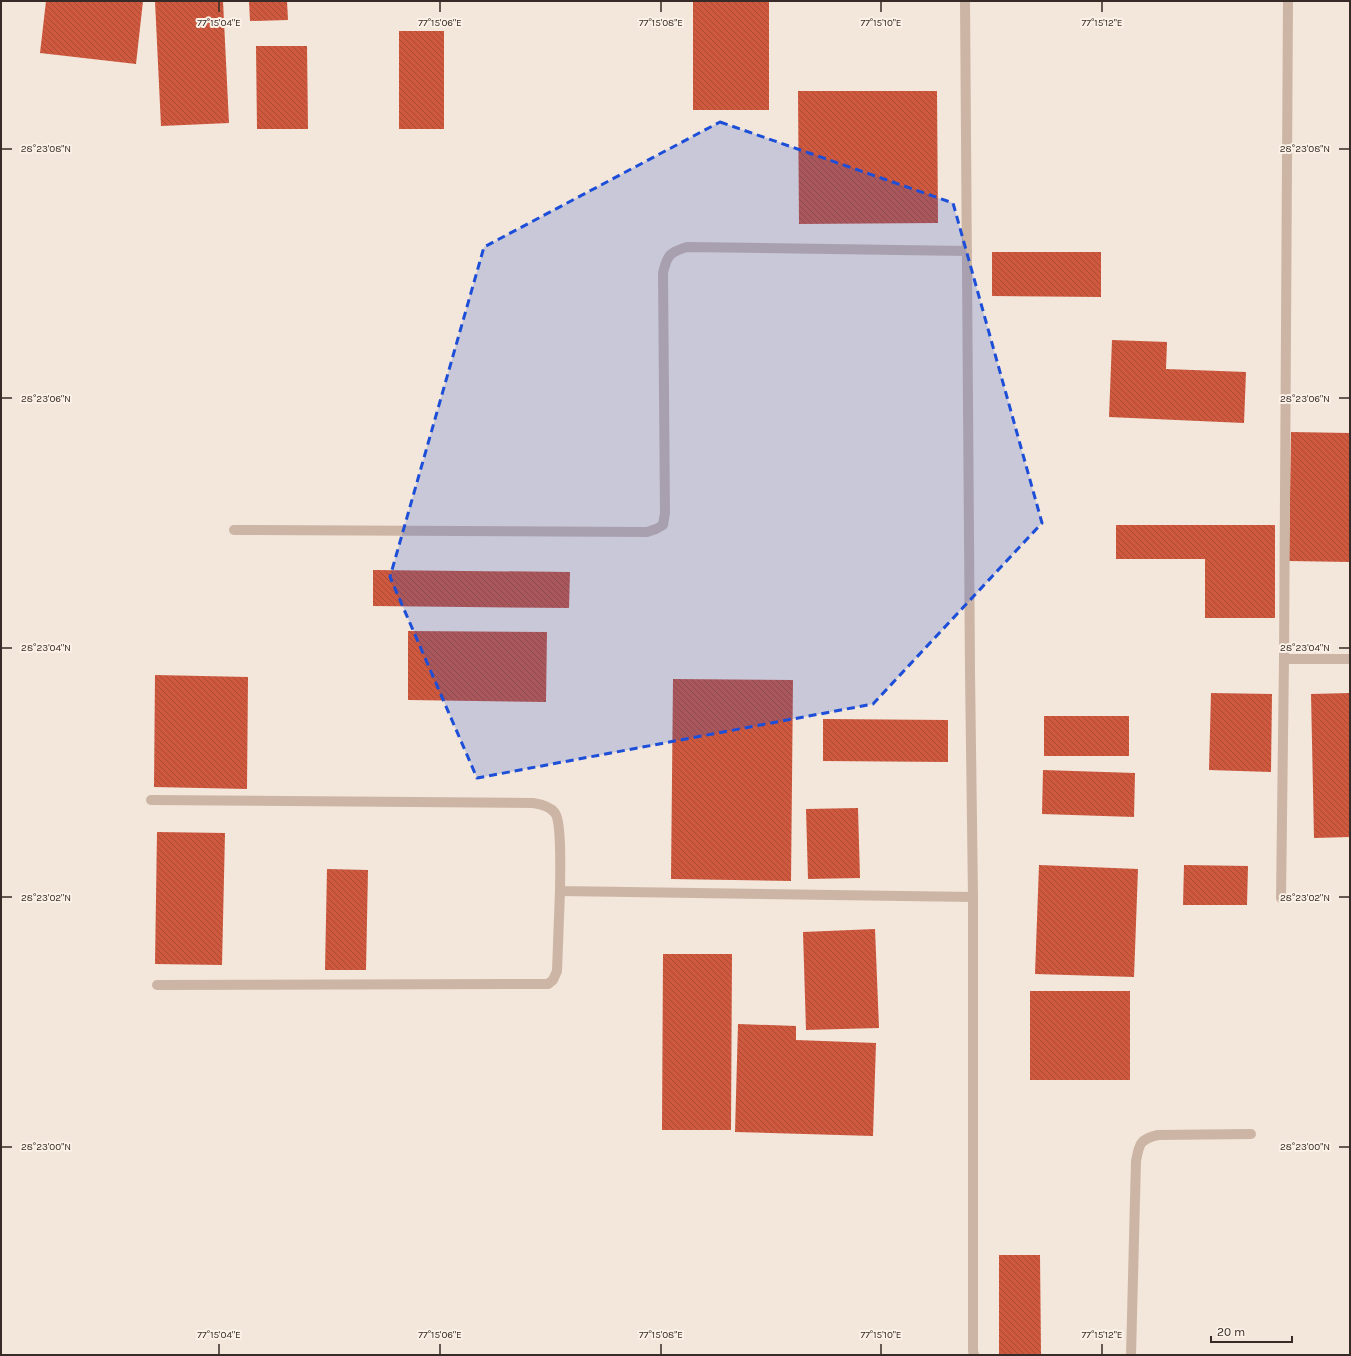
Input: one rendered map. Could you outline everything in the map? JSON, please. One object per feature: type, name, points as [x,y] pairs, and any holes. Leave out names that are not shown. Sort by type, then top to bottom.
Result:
[{"type":"lane","points":[[966,1],[973,897],[974,1355]]},
{"type":"lane","points":[[1281,898],[1288,1]]},
{"type":"lane","points":[[234,530],[647,532],[656,529],[663,525],[665,513],[663,273],[666,260],[676,250],[687,247],[967,251]]},
{"type":"lane","points":[[1284,660],[1350,660]]},
{"type":"lane","points":[[151,800],[533,803],[546,805],[555,813],[559,824],[560,891],[557,971],[553,980],[548,984],[157,986]]},
{"type":"lane","points":[[560,891],[973,897]]},
{"type":"lane","points":[[1131,1355],[1136,1161],[1138,1147],[1146,1138],[1158,1136],[1251,1134]]},
{"type":"highlighted area","points":[[720,122],[953,203],[1042,523],[873,704],[477,778],[390,577],[484,247]]},
{"type":"building","points":[[46,1],[143,1],[136,64],[40,53]]},
{"type":"building","points":[[155,1],[223,1],[229,123],[161,126]]},
{"type":"building","points":[[249,1],[287,1],[288,20],[250,21]]},
{"type":"building","points":[[693,1],[769,1],[769,110],[693,110]]},
{"type":"building","points":[[399,31],[444,31],[444,129],[399,129]]},
{"type":"building","points":[[256,46],[307,46],[308,129],[257,129]]},
{"type":"building","points":[[798,91],[937,91],[938,223],[799,224]]},
{"type":"building","points":[[992,252],[1101,252],[1101,297],[992,296]]},
{"type":"building","points":[[1112,340],[1167,342],[1166,369],[1246,372],[1244,423],[1109,417]]},
{"type":"building","points":[[1291,432],[1350,433],[1350,562],[1289,561]]},
{"type":"building","points":[[1116,525],[1275,525],[1275,618],[1205,618],[1205,559],[1116,559]]},
{"type":"building","points":[[373,570],[570,572],[569,608],[373,606]]},
{"type":"building","points":[[408,631],[547,632],[546,702],[408,700]]},
{"type":"building","points":[[155,675],[248,677],[247,789],[154,787]]},
{"type":"building","points":[[673,679],[793,680],[791,881],[671,879]]},
{"type":"building","points":[[1211,693],[1272,694],[1271,772],[1209,770]]},
{"type":"building","points":[[1350,693],[1350,837],[1314,838],[1311,694]]},
{"type":"building","points":[[1044,716],[1129,716],[1129,756],[1044,756]]},
{"type":"building","points":[[823,719],[948,720],[948,762],[823,761]]},
{"type":"building","points":[[1043,770],[1135,773],[1134,817],[1042,814]]},
{"type":"building","points":[[858,808],[860,878],[808,879],[806,809]]},
{"type":"building","points":[[157,832],[225,833],[222,965],[155,964]]},
{"type":"building","points":[[1039,865],[1138,869],[1134,977],[1035,974]]},
{"type":"building","points":[[1184,865],[1248,866],[1247,905],[1183,905]]},
{"type":"building","points":[[327,869],[368,870],[366,970],[325,970]]},
{"type":"building","points":[[875,929],[879,1028],[806,1030],[803,932]]},
{"type":"building","points":[[663,954],[732,954],[731,1130],[662,1130]]},
{"type":"building","points":[[1030,991],[1130,991],[1130,1080],[1030,1080]]},
{"type":"building","points":[[738,1024],[796,1026],[796,1040],[876,1043],[873,1136],[735,1132]]},
{"type":"building","points":[[999,1255],[1040,1255],[1041,1354],[999,1354]]}]
